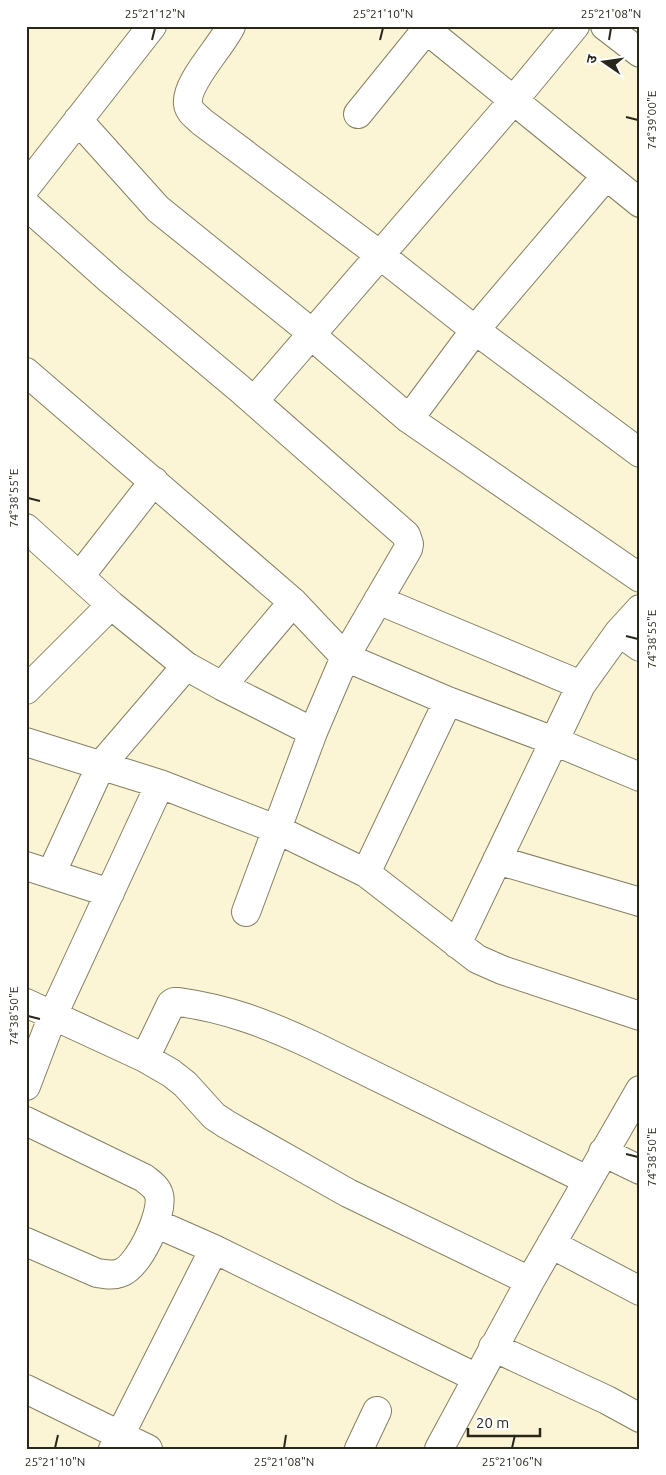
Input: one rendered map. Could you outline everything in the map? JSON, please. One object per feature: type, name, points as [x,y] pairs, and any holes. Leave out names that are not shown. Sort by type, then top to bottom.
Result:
[{"type":"street","points":[[26,187],[152,26]]},
{"type":"street","points":[[230,26],[190,91],[188,102],[190,110],[202,122],[640,453]]},
{"type":"street","points":[[254,401],[576,26]]},
{"type":"street","points":[[605,26],[640,53]]},
{"type":"street","points":[[358,114],[424,28],[640,204]]},
{"type":"street","points":[[78,120],[158,209],[312,334],[409,419],[640,578]]},
{"type":"street","points":[[409,419],[476,330],[606,176]]},
{"type":"street","points":[[26,205],[108,279],[254,401],[406,535],[408,540],[408,549],[345,657],[312,732],[246,912]]},
{"type":"street","points":[[26,372],[294,602],[345,657],[448,701],[554,741],[640,777]]},
{"type":"street","points":[[80,576],[154,480]]},
{"type":"street","points":[[26,528],[111,605],[186,666],[312,732]]},
{"type":"street","points":[[378,600],[581,685]]},
{"type":"street","points":[[222,686],[294,602]]},
{"type":"street","points":[[26,690],[111,605]]},
{"type":"street","points":[[457,944],[581,685],[629,639],[640,609]]},
{"type":"street","points":[[110,893],[39,870],[101,765],[186,666]]},
{"type":"street","points":[[366,873],[448,701]]},
{"type":"street","points":[[26,742],[160,784],[276,829],[366,873],[457,944],[478,958],[502,970],[640,1016]]},
{"type":"street","points":[[26,1086],[53,1015],[160,784]]},
{"type":"street","points":[[497,860],[640,902]]},
{"type":"street","points":[[145,1058],[171,1004],[174,1002],[219,1009],[274,1027],[587,1180]]},
{"type":"street","points":[[26,1003],[145,1058],[171,1073],[185,1084],[214,1116],[348,1193],[530,1281]]},
{"type":"street","points":[[448,1446],[477,1378],[493,1348],[640,1090]]},
{"type":"street","points":[[26,1121],[144,1178],[155,1186],[160,1195],[160,1207],[156,1223],[138,1258],[130,1268],[120,1274],[97,1273],[26,1242]]},
{"type":"street","points":[[603,1152],[640,1170]]},
{"type":"street","points":[[156,1223],[214,1249],[477,1378]]},
{"type":"street","points":[[551,1244],[640,1291]]},
{"type":"street","points":[[116,1442],[214,1249]]},
{"type":"street","points":[[493,1348],[606,1400],[640,1418]]},
{"type":"street","points":[[26,1389],[116,1442],[148,1449]]},
{"type":"street","points":[[359,1449],[378,1412]]}]
